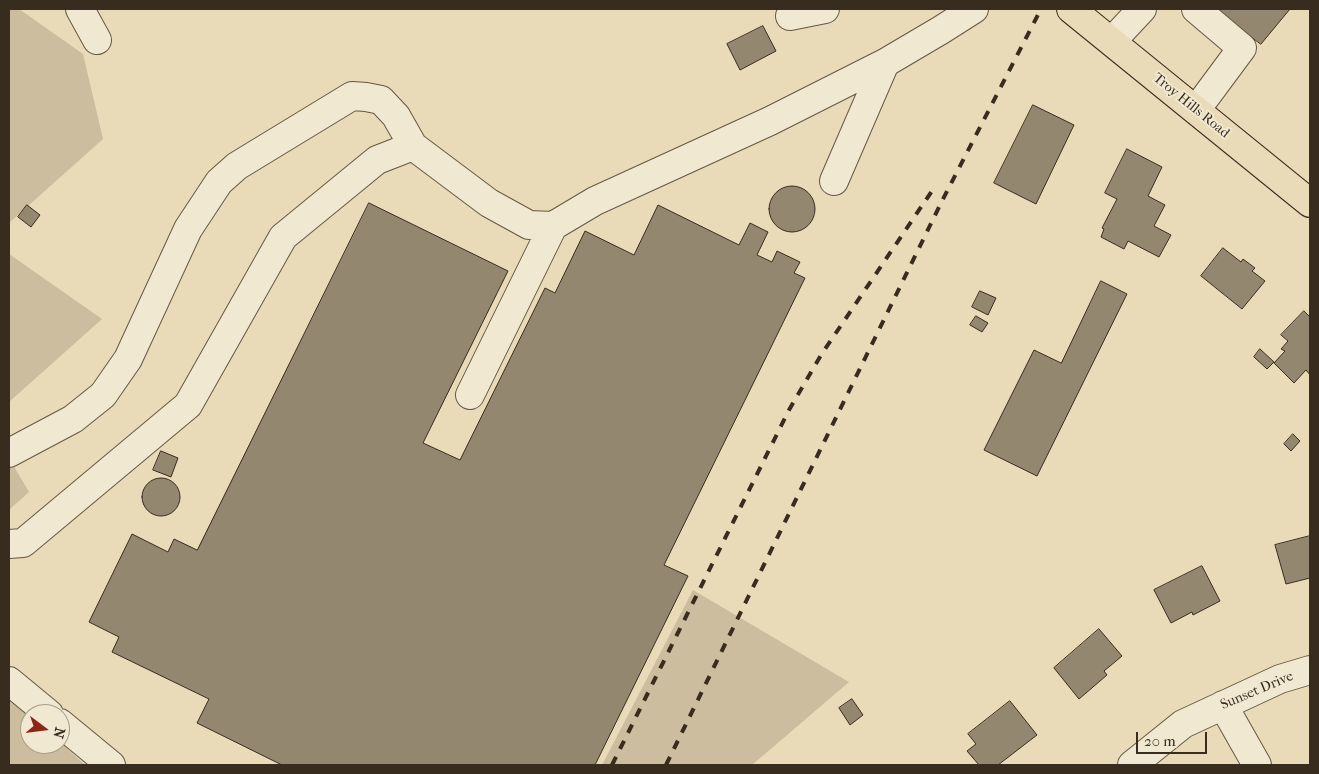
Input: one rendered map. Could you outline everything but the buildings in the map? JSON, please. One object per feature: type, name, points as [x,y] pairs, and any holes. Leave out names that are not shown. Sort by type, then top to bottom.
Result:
[{"type":"main road","name":"Troy Hills Road","points":[[1071,9],[1310,202]]},
{"type":"street","points":[[80,9],[97,40]]},
{"type":"street","points":[[790,16],[825,9]]},
{"type":"street","points":[[470,394],[553,226],[595,201],[770,121],[885,63],[974,9]]},
{"type":"street","points":[[1112,42],[1142,9]]},
{"type":"street","points":[[1196,9],[1242,48],[1196,110]]},
{"type":"street","points":[[834,181],[885,63]]},
{"type":"street","points":[[9,453],[73,418],[103,395],[128,359],[188,229],[219,182],[237,166],[352,96],[381,100],[396,116],[412,146],[489,203],[529,225],[553,226]]},
{"type":"street","points":[[9,544],[23,543],[188,405],[284,237],[377,160],[412,146]]},
{"type":"street","name":"Sunset Drive","points":[[1132,765],[1183,724],[1280,679],[1310,670]]},
{"type":"street","points":[[9,681],[37,704]]},
{"type":"street","points":[[1223,705],[1257,765]]},
{"type":"street","points":[[70,731],[111,765]]},
{"type":"shaded area","points":[[9,9],[19,9],[83,54],[103,139],[9,223]]},
{"type":"shaded area","points":[[9,254],[102,319],[9,402]]},
{"type":"shaded area","points":[[9,458],[29,492],[9,510]]},
{"type":"shaded area","points":[[693,590],[849,682],[752,765],[602,765]]},
{"type":"shaded area","points":[[9,695],[20,705],[20,754],[70,754],[70,751],[85,765],[9,765]]},
{"type":"railway","points":[[666,765],[942,201],[1041,9]]},
{"type":"railway","points":[[612,765],[789,410],[821,355],[936,185]]}]
